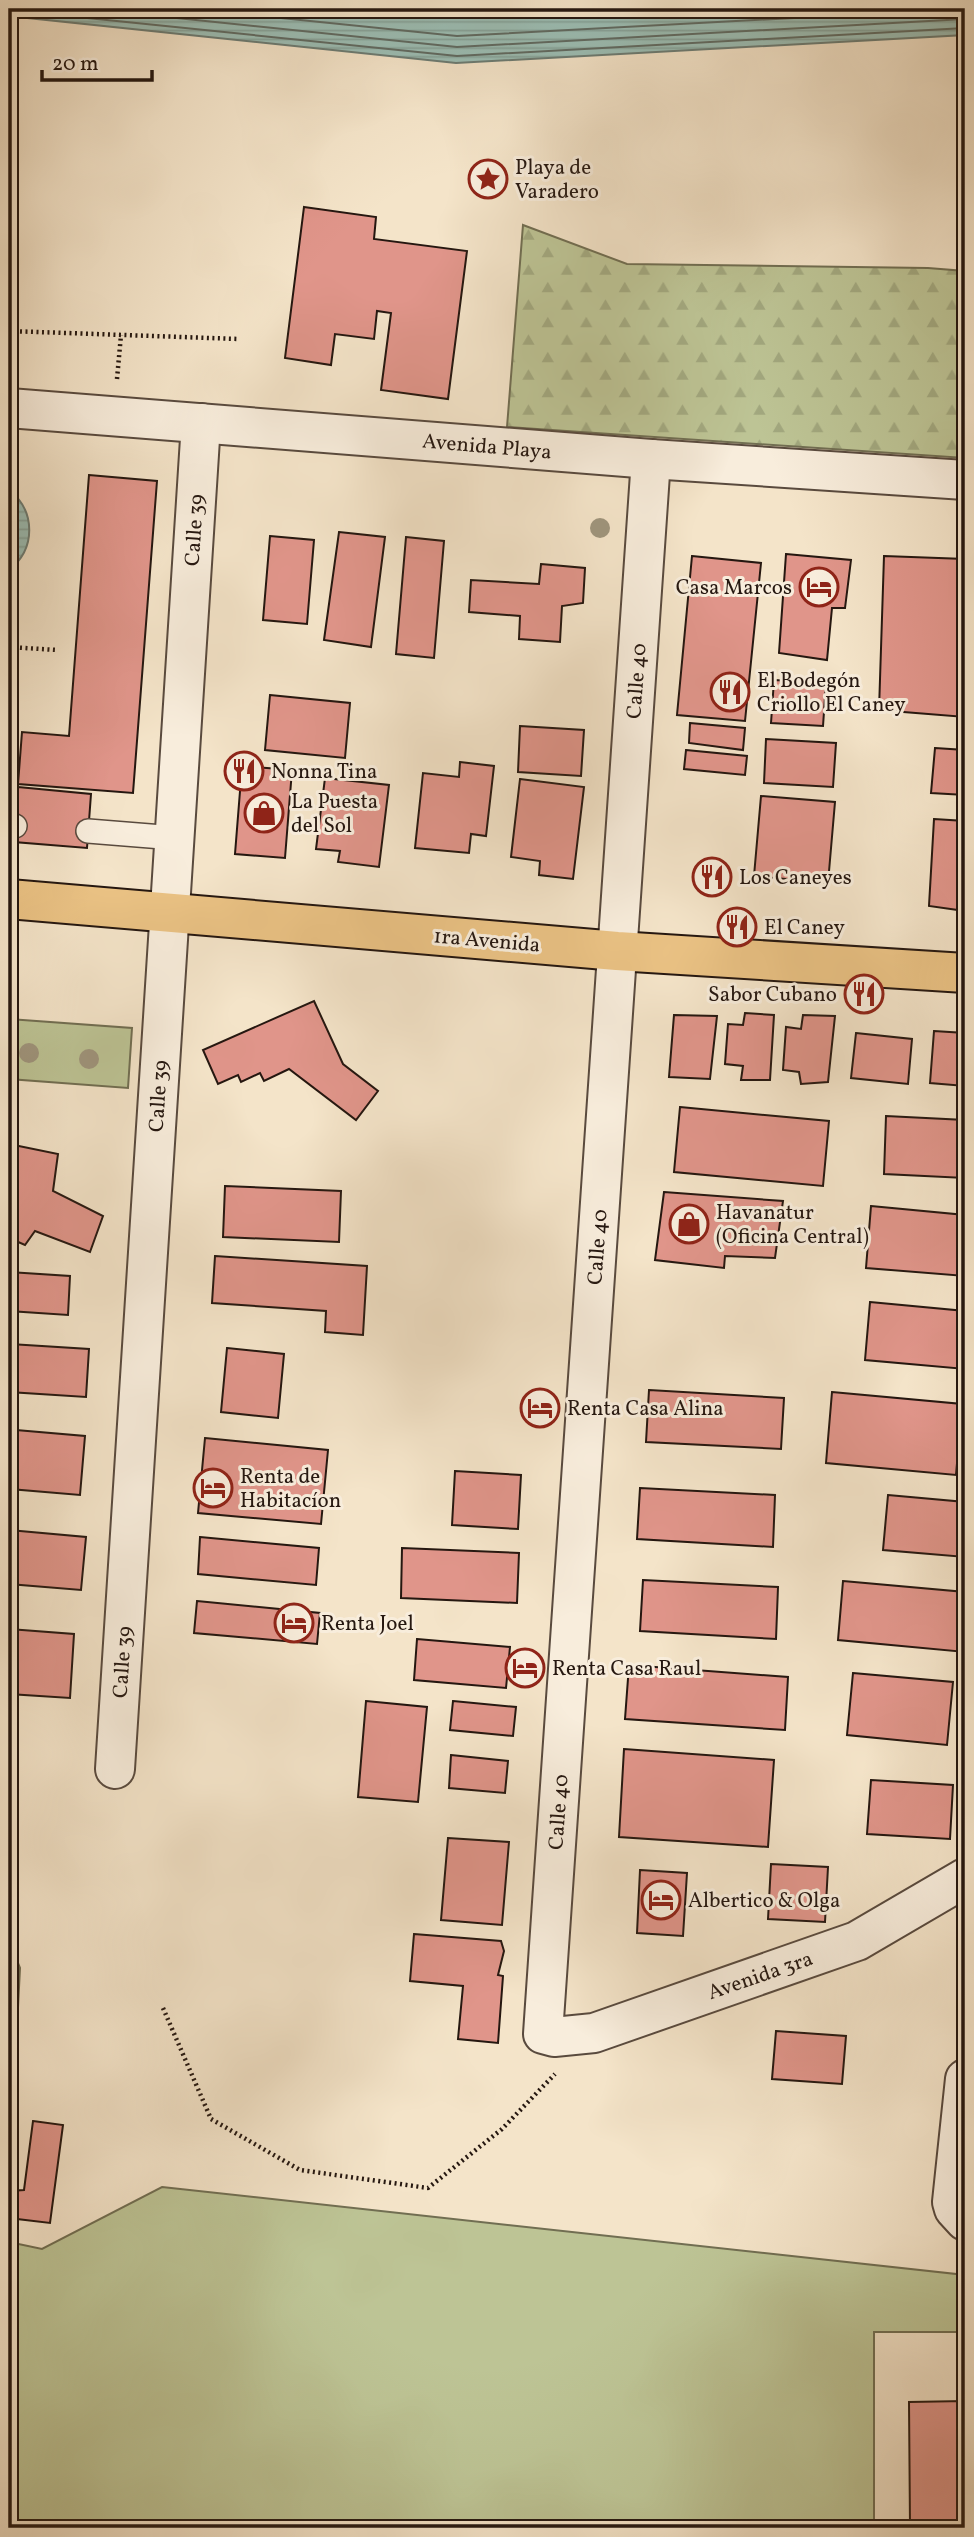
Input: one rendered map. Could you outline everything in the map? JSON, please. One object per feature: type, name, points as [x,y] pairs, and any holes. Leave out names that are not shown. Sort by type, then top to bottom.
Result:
[{"type":"main road","name":"1ra Avenida","points":[[9,899],[617,951],[965,973]]},
{"type":"street","name":"Avenida Playa","points":[[9,408],[652,459],[965,480]]},
{"type":"street","name":"Calle 39","points":[[115,1769],[201,424]]},
{"type":"street","name":"Calle 40","points":[[543,2034],[652,459]]},
{"type":"street","name":"Avenida 3ra","points":[[543,2034],[554,2037],[594,2033],[857,1941],[965,1878]]},
{"type":"street","points":[[958,2211],[965,2079]]},
{"type":"lane","points":[[88,831],[174,838]]},
{"type":"path","points":[[9,331],[239,339]]},
{"type":"path","points":[[9,648],[57,650]]},
{"type":"path","points":[[163,2008],[211,2119],[300,2170],[428,2188],[502,2129],[594,2033]]},
{"type":"green space","points":[[523,225],[627,264],[928,268],[965,271],[965,458],[507,427]]},
{"type":"green space","points":[[9,1019],[132,1028],[128,1088],[9,1079]]},
{"type":"green space","points":[[9,1941],[20,1968],[15,2066],[9,2090]]},
{"type":"green space","points":[[162,2187],[965,2275],[965,2332],[874,2332],[874,2528],[9,2528],[9,2242],[42,2249]]},
{"type":"water","points":[[9,9],[965,9],[965,35],[456,63],[9,16]]},
{"type":"water","points":[[9,490],[24,508],[29,530],[24,552],[9,570]]},
{"type":"building","points":[[304,207],[376,217],[374,239],[467,251],[448,399],[381,390],[391,313],[377,311],[374,339],[335,334],[331,365],[285,358]]},
{"type":"building","points":[[89,475],[157,481],[133,793],[18,784],[22,732],[69,736]]},
{"type":"building","points":[[339,532],[385,537],[371,647],[324,640]]},
{"type":"building","points":[[270,536],[314,540],[307,624],[263,620]]},
{"type":"building","points":[[406,537],[444,541],[434,658],[396,654]]},
{"type":"building","points":[[786,554],[851,560],[845,608],[832,608],[827,660],[779,653]]},
{"type":"building","points":[[692,556],[761,563],[745,721],[677,715]]},
{"type":"building","points":[[884,556],[965,559],[965,717],[879,710]]},
{"type":"building","points":[[541,564],[585,568],[583,603],[562,606],[560,642],[519,639],[520,616],[469,612],[471,580],[539,584]]},
{"type":"building","points":[[774,680],[826,683],[823,726],[771,723]]},
{"type":"building","points":[[270,695],[350,703],[345,758],[265,750]]},
{"type":"building","points":[[690,723],[745,728],[743,750],[689,743]]},
{"type":"building","points":[[520,726],[584,730],[581,776],[518,772]]},
{"type":"building","points":[[766,739],[836,743],[833,787],[764,783]]},
{"type":"building","points":[[935,748],[965,750],[965,795],[931,793]]},
{"type":"building","points":[[686,750],[747,756],[745,775],[684,769]]},
{"type":"building","points":[[460,762],[494,766],[486,836],[471,834],[469,853],[415,848],[423,773],[459,777]]},
{"type":"building","points":[[242,766],[292,770],[285,858],[235,854]]},
{"type":"building","points":[[325,778],[389,785],[379,867],[338,862],[340,851],[316,849]]},
{"type":"building","points":[[520,779],[584,787],[573,879],[539,875],[540,861],[511,857]]},
{"type":"building","points":[[18,787],[91,794],[87,848],[14,842]]},
{"type":"building","points":[[761,796],[835,802],[828,883],[754,876]]},
{"type":"building","points":[[934,819],[965,821],[965,911],[929,906]]},
{"type":"building","points":[[314,1001],[343,1064],[378,1091],[356,1120],[289,1069],[264,1081],[260,1073],[241,1082],[238,1075],[218,1084],[203,1050]]},
{"type":"building","points":[[745,1013],[774,1015],[770,1080],[741,1080],[743,1066],[725,1064],[728,1024],[743,1025]]},
{"type":"building","points":[[674,1015],[717,1016],[710,1079],[669,1077]]},
{"type":"building","points":[[803,1015],[835,1016],[828,1082],[801,1084],[799,1072],[783,1070],[786,1027],[801,1029]]},
{"type":"building","points":[[934,1031],[965,1033],[965,1086],[930,1083]]},
{"type":"building","points":[[856,1033],[912,1039],[908,1084],[851,1078]]},
{"type":"building","points":[[680,1107],[829,1121],[823,1186],[674,1172]]},
{"type":"building","points":[[886,1116],[965,1120],[965,1178],[884,1174]]},
{"type":"building","points":[[9,1144],[58,1154],[53,1191],[103,1216],[90,1252],[35,1231],[25,1245],[9,1238]]},
{"type":"building","points":[[225,1186],[341,1191],[339,1242],[223,1237]]},
{"type":"building","points":[[664,1192],[783,1201],[775,1258],[725,1256],[724,1268],[655,1260]]},
{"type":"building","points":[[871,1206],[965,1215],[965,1276],[866,1268]]},
{"type":"building","points":[[215,1256],[367,1266],[363,1335],[325,1332],[326,1311],[212,1303]]},
{"type":"building","points":[[9,1272],[70,1276],[68,1315],[9,1311]]},
{"type":"building","points":[[870,1302],[965,1311],[965,1369],[865,1360]]},
{"type":"building","points":[[10,1344],[89,1349],[86,1397],[9,1392]]},
{"type":"building","points":[[227,1348],[284,1354],[278,1418],[221,1412]]},
{"type":"building","points":[[649,1390],[784,1398],[781,1449],[646,1442]]},
{"type":"building","points":[[832,1392],[962,1404],[956,1475],[826,1463]]},
{"type":"building","points":[[16,1430],[85,1436],[80,1495],[10,1489]]},
{"type":"building","points":[[205,1438],[328,1450],[321,1524],[198,1513]]},
{"type":"building","points":[[455,1471],[521,1475],[518,1529],[452,1525]]},
{"type":"building","points":[[640,1488],[775,1495],[773,1547],[637,1539]]},
{"type":"building","points":[[888,1495],[965,1502],[965,1557],[883,1550]]},
{"type":"building","points":[[9,1530],[86,1537],[81,1590],[9,1584]]},
{"type":"building","points":[[200,1537],[319,1548],[316,1585],[198,1574]]},
{"type":"building","points":[[402,1548],[519,1553],[517,1603],[401,1598]]},
{"type":"building","points":[[643,1580],[778,1587],[776,1639],[640,1631]]},
{"type":"building","points":[[843,1581],[965,1592],[965,1652],[838,1640]]},
{"type":"building","points":[[197,1601],[320,1613],[317,1644],[194,1633]]},
{"type":"building","points":[[9,1629],[74,1634],[70,1698],[9,1694]]},
{"type":"building","points":[[417,1639],[510,1647],[506,1688],[414,1680]]},
{"type":"building","points":[[629,1665],[788,1677],[785,1730],[625,1719]]},
{"type":"building","points":[[853,1673],[953,1682],[947,1745],[847,1735]]},
{"type":"building","points":[[366,1701],[427,1707],[418,1802],[358,1797]]},
{"type":"building","points":[[453,1701],[516,1707],[513,1736],[450,1730]]},
{"type":"building","points":[[624,1749],[774,1760],[768,1847],[619,1837]]},
{"type":"building","points":[[451,1755],[508,1761],[505,1793],[449,1788]]},
{"type":"building","points":[[871,1780],[953,1785],[950,1839],[867,1834]]},
{"type":"building","points":[[448,1838],[509,1842],[502,1925],[441,1920]]},
{"type":"building","points":[[771,1864],[828,1867],[825,1922],[768,1919]]},
{"type":"building","points":[[640,1870],[687,1873],[683,1936],[637,1933]]},
{"type":"building","points":[[414,1934],[501,1941],[504,1951],[498,1975],[503,1976],[498,2043],[458,2039],[463,1986],[410,1981]]},
{"type":"building","points":[[776,2031],[846,2036],[842,2084],[772,2079]]},
{"type":"building","points":[[33,2121],[63,2125],[50,2223],[9,2218],[9,2191],[24,2190]]},
{"type":"building","points":[[965,2401],[965,2526],[910,2526],[909,2402]]},
{"type":"place","name":"Playa de Varadero","points":[[488,179]]},
{"type":"place","name":"Casa Marcos","points":[[819,587]]},
{"type":"place","name":"El Bodegón Criollo El Caney","points":[[730,692]]},
{"type":"place","name":"Nonna Tina","points":[[244,771]]},
{"type":"place","name":"La Puesta del Sol","points":[[264,813]]},
{"type":"place","name":"Los Caneyes","points":[[712,877]]},
{"type":"place","name":"El Caney","points":[[737,927]]},
{"type":"place","name":"Sabor Cubano","points":[[864,994]]},
{"type":"place","name":"Havanatur (Oficina Central)","points":[[689,1224]]},
{"type":"place","name":"Renta Casa Alina","points":[[540,1408]]},
{"type":"place","name":"Renta de Habitacíon","points":[[213,1488]]},
{"type":"place","name":"Renta Joel","points":[[294,1623]]},
{"type":"place","name":"Renta Casa Raul","points":[[525,1668]]},
{"type":"place","name":"Albertico & Olga","points":[[661,1900]]}]
